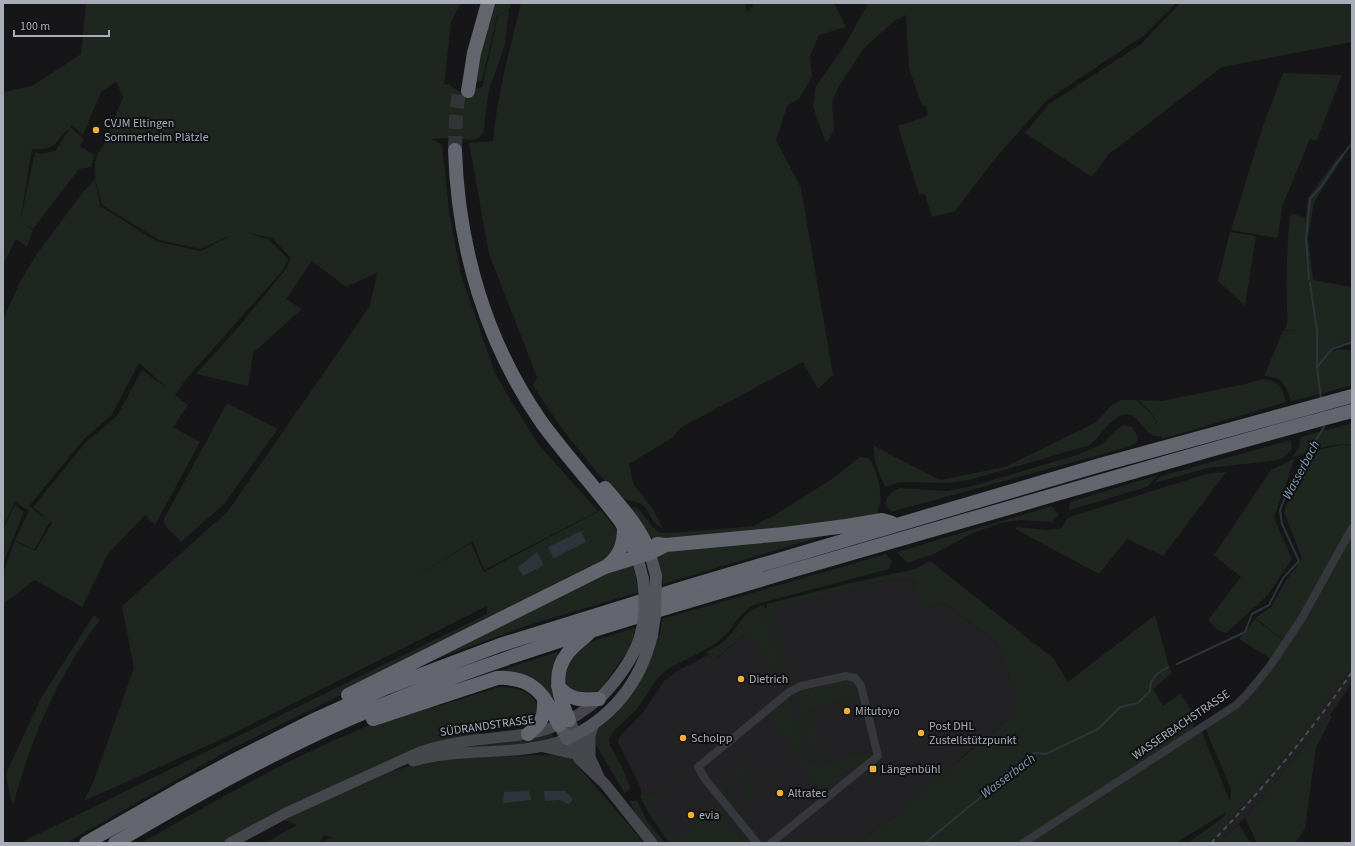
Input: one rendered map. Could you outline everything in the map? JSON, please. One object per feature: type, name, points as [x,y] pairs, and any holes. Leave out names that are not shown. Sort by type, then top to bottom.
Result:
[{"type":"highway","points":[[478,3],[468,40],[464,90],[488,3]]},
{"type":"highway","points":[[460,150],[475,247],[484,284],[507,344],[523,376],[546,413],[620,514],[644,555]]},
{"type":"highway","points":[[86,843],[233,761],[312,722],[383,689],[500,645],[650,598],[1093,467],[1352,396]]},
{"type":"highway","points":[[115,843],[227,778],[341,723],[427,687],[517,655],[591,630],[855,552],[1279,430],[1352,411]]},
{"type":"highway","points":[[620,514],[649,540],[657,544],[666,545],[784,534],[882,520],[898,525]]},
{"type":"highway","points":[[605,567],[613,561],[620,552],[623,540],[620,514]]},
{"type":"highway","points":[[643,535],[644,555]]},
{"type":"highway","points":[[312,722],[324,707],[605,567],[644,555],[666,545]]},
{"type":"highway","points":[[564,723],[558,686],[559,670],[568,653],[591,630]]},
{"type":"highway","points":[[341,723],[367,721],[497,678],[506,677],[528,682],[544,698],[564,723]]},
{"type":"highway","points":[[558,686],[571,697],[587,700],[600,699]]},
{"type":"highway","points":[[528,734],[542,720],[544,698]]},
{"type":"main road","points":[[572,737],[594,724],[606,714],[627,692],[641,669],[652,635],[656,616],[656,576],[644,555]]},
{"type":"main road","points":[[600,699],[620,675],[633,654],[640,638],[645,598],[643,579],[644,555]]},
{"type":"main road","name":"SÜDRANDSTRASSE","points":[[230,843],[286,813],[435,747],[464,741],[528,734],[564,723],[600,699]]},
{"type":"main road","points":[[564,723],[572,737],[590,757],[600,779]]},
{"type":"main road","points":[[590,757],[590,735],[594,724]]},
{"type":"main road","points":[[572,737],[575,754],[589,770],[600,779],[652,843]]},
{"type":"main road","name":"SÜDRANDSTRASSE","points":[[387,767],[438,755],[543,747],[572,737]]},
{"type":"main road","points":[[543,747],[575,754]]},
{"type":"street","name":"WASSERBACHSTRASSE","points":[[1022,843],[1202,727],[1236,704],[1248,693],[1270,666],[1302,618],[1352,528]]},
{"type":"street","points":[[757,843],[705,779],[698,767],[789,692],[801,686],[846,676],[855,678],[861,686],[878,756],[771,843]]},
{"type":"shaded area","points":[[86,3],[461,3],[451,22],[444,85],[449,84],[458,91],[465,92],[482,87],[498,16],[509,9],[505,45],[489,90],[483,134],[478,138],[471,140],[444,138],[431,139],[442,145],[449,211],[461,275],[495,373],[538,444],[598,511],[484,570],[473,541],[416,577],[471,543],[484,573],[487,570],[601,510],[618,532],[614,556],[412,660],[229,750],[66,843],[22,843],[487,614],[487,606],[224,738],[84,801],[94,780],[134,668],[122,606],[228,511],[370,306],[377,273],[346,287],[312,261],[286,299],[302,309],[253,353],[248,386],[196,374],[235,331],[286,269],[291,258],[272,238],[248,233],[270,240],[288,259],[284,269],[187,378],[175,395],[188,405],[173,427],[200,442],[155,525],[145,515],[108,554],[82,607],[35,580],[3,604],[3,573],[15,541],[35,551],[52,523],[33,507],[86,442],[117,416],[142,370],[168,389],[139,363],[111,416],[85,438],[29,506],[50,522],[34,550],[15,540],[29,511],[15,502],[3,528],[3,320],[20,282],[36,255],[83,192],[95,179],[100,206],[158,242],[201,251],[232,235],[200,249],[159,240],[102,205],[96,182],[95,167],[98,153],[103,146],[123,97],[116,82],[101,92],[83,135],[72,125],[70,127],[84,139],[80,146],[94,155],[91,167],[79,169],[33,229],[23,223],[33,230],[27,247],[16,239],[3,265],[3,92],[32,86],[81,54]],"holes":[[[70,128],[55,151],[42,154],[35,152],[20,222],[32,149],[41,149],[52,146]]]},
{"type":"shaded area","points":[[491,3],[511,3],[510,8],[497,16],[482,81],[472,83]]},
{"type":"shaded area","points":[[521,3],[745,3],[747,12],[753,6],[752,3],[834,3],[846,27],[819,35],[810,56],[812,76],[800,98],[787,106],[776,140],[801,188],[833,375],[818,389],[803,362],[682,427],[672,438],[629,464],[633,484],[651,506],[663,528],[653,521],[642,505],[618,496],[552,415],[533,385],[537,377],[489,254],[469,143],[493,141],[508,54]]},
{"type":"shaded area","points":[[870,3],[1176,3],[1143,36],[1047,100],[994,160],[955,211],[932,217],[925,194],[919,194],[898,126],[928,116],[926,106],[922,105],[909,69],[906,15],[893,22],[864,48],[839,86],[832,102],[834,131],[826,143],[813,107],[816,86],[845,45],[866,7]]},
{"type":"shaded area","points":[[1180,3],[1352,3],[1352,42],[1222,67],[1109,154],[1092,177],[1025,133],[1049,104],[1141,44]]},
{"type":"shaded area","points":[[1283,73],[1342,75],[1317,140],[1310,139],[1282,207],[1278,238],[1231,230],[1262,129]]},
{"type":"shaded area","points":[[1341,153],[1345,155],[1314,202],[1308,238],[1313,280],[1352,287],[1352,340],[1334,347],[1332,351],[1339,349],[1352,351],[1352,385],[1320,394],[1291,401],[1282,382],[1275,378],[1264,376],[1283,331],[1297,331],[1284,330],[1287,325],[1287,260],[1290,214],[1305,217],[1305,224],[1308,198]],"holes":[[[1316,367],[1319,367],[1317,368],[1320,394]]]},
{"type":"shaded area","points":[[1230,232],[1256,236],[1245,306],[1218,281]]},
{"type":"shaded area","points":[[1263,379],[1273,381],[1279,386],[1283,392],[1286,402],[1162,439],[1161,436],[1153,435],[1148,432],[1133,416],[1128,414],[1123,415],[1112,421],[1090,445],[969,480],[948,483],[899,482],[886,487],[879,473],[874,451],[874,446],[940,480],[1005,467],[1095,423],[1112,405],[1120,400],[1136,400],[1150,412],[1156,422],[1147,429],[1157,422],[1150,411],[1138,400],[1162,401]]},
{"type":"shaded area","points":[[227,403],[278,429],[224,504],[181,542],[164,524],[164,519]]},
{"type":"shaded area","points":[[1352,423],[1352,445],[1344,444],[1328,446],[1291,458],[1299,448],[1301,437]]},
{"type":"shaded area","points":[[1123,425],[1132,427],[1137,435],[1137,442],[1128,447],[891,512],[885,504],[887,498],[892,492],[900,488],[947,491],[969,487],[1077,455],[1101,445]]},
{"type":"shaded area","points":[[1291,440],[1292,449],[1283,458],[1271,461],[1208,468],[1154,483],[1161,476]]},
{"type":"shaded area","points":[[1341,445],[1352,446],[1352,519],[1306,607],[1284,640],[1255,618],[1271,607],[1286,580],[1302,558],[1284,512],[1297,478],[1313,451]]},
{"type":"shaded area","points":[[860,457],[868,458],[877,474],[881,504],[879,505],[877,516],[694,538],[653,539],[647,533],[631,509],[634,507],[638,508],[653,527],[660,533],[753,526],[775,515],[835,477]]},
{"type":"shaded area","points":[[1295,458],[1274,518],[1292,559],[1267,596],[1226,633],[1218,630],[1208,620],[1241,577],[1214,555],[1271,470]]},
{"type":"shaded area","points":[[1226,472],[1163,556],[1127,539],[1099,574],[1015,529],[1017,527],[1047,530],[1062,528],[1067,518],[1206,474]]},
{"type":"shaded area","points":[[1158,475],[1147,487],[1069,510],[1070,502]]},
{"type":"shaded area","points":[[15,505],[24,512],[3,563],[3,530]]},
{"type":"shaded area","points":[[1052,506],[1059,515],[1052,522],[1020,520],[1000,523],[971,534],[934,554],[907,563],[897,552]]},
{"type":"shaded area","points":[[581,531],[586,542],[554,558],[548,547]]},
{"type":"shaded area","points":[[840,531],[663,584],[657,552]]},
{"type":"shaded area","points":[[1352,532],[1352,666],[1312,722],[1282,760],[1224,827],[1208,843],[1188,843],[1225,816],[1226,812],[1176,843],[1027,843],[1201,730],[1230,801],[1231,789],[1205,728],[1251,693]]},
{"type":"shaded area","points":[[537,552],[544,565],[523,576],[518,567]]},
{"type":"shaded area","points":[[886,554],[892,561],[889,569],[754,605],[740,616],[726,634],[716,643],[668,669],[657,679],[637,709],[614,731],[609,738],[610,745],[630,786],[629,790],[624,793],[598,749],[594,738],[598,729],[646,668],[654,650],[658,635],[660,635],[662,619]]},
{"type":"shaded area","points":[[930,561],[1054,659],[1068,682],[1155,615],[1168,664],[1172,673],[1153,689],[1163,706],[1181,693],[1195,718],[1193,728],[1017,843],[859,843],[880,826],[901,814],[903,812],[902,808],[1006,721],[1014,709],[1014,696],[1002,653],[994,640],[943,602],[931,607],[918,597],[916,583],[909,578],[890,579],[772,607],[789,675],[794,678],[787,681],[767,614],[767,604],[915,569]]},
{"type":"shaded area","points":[[631,565],[633,566],[639,592],[529,625],[428,662],[605,572]]},
{"type":"shaded area","points":[[909,578],[916,583],[919,597],[931,607],[943,602],[994,640],[1002,653],[1014,696],[1014,709],[1006,721],[962,757],[901,814],[880,826],[859,843],[669,843],[641,798],[641,789],[618,742],[622,734],[642,714],[664,681],[677,671],[708,655],[716,659],[745,634],[765,608],[890,579]]},
{"type":"shaded area","points":[[764,605],[765,616],[785,682],[772,692],[772,689],[776,688],[771,665],[745,634],[715,659],[708,655],[707,652],[725,640],[743,618],[751,611]]},
{"type":"shaded area","points":[[94,615],[100,620],[71,662],[48,708],[28,756],[13,805],[6,774],[41,698]]},
{"type":"shaded area","points":[[1255,619],[1283,640],[1271,659],[1239,639]]},
{"type":"shaded area","points":[[637,627],[633,643],[603,686],[595,693],[576,697],[562,679],[566,660],[586,643]]},
{"type":"shaded area","points":[[557,652],[560,659],[563,715],[502,670]]},
{"type":"shaded area","points":[[1352,666],[1352,683],[1330,715],[1245,818],[1219,843],[1208,843],[1224,827],[1282,760]]},
{"type":"shaded area","points":[[845,679],[853,682],[858,695],[809,709],[822,757],[867,746],[815,759],[811,754],[795,693]]},
{"type":"shaded area","points":[[499,687],[521,690],[531,696],[537,705],[538,715],[534,714],[524,720],[492,723],[477,735],[446,741],[227,843],[141,843],[271,771],[351,733],[402,714],[432,708]]},
{"type":"shaded area","points":[[789,696],[802,741],[805,758],[810,764],[822,766],[852,755],[865,753],[873,754],[872,757],[855,771],[852,767],[828,788],[830,792],[803,813],[802,812],[823,794],[795,759],[744,802],[741,799],[797,754],[766,715]]},
{"type":"shaded area","points":[[1330,715],[1332,717],[1316,747],[1305,829],[1295,843],[1257,843],[1245,818]]},
{"type":"shaded area","points":[[552,733],[553,737],[533,743],[455,749]]},
{"type":"shaded area","points":[[563,755],[571,758],[644,843],[324,843],[328,838],[333,838],[324,835],[319,843],[265,843],[297,825],[284,820],[392,771],[425,762],[462,758]]},
{"type":"shaded area","points":[[740,765],[743,766],[745,770],[744,772],[756,786],[749,792],[735,775],[731,778],[730,776],[730,771]]},
{"type":"shaded area","points":[[688,774],[689,776],[651,807],[675,839],[709,812],[706,806],[711,802],[744,843],[671,843],[654,821],[640,796],[663,795]]},
{"type":"shaded area","points":[[718,782],[735,804],[737,803],[740,807],[737,810],[753,829],[756,827],[752,831],[717,787]]},
{"type":"shaded area","points":[[529,791],[531,800],[503,803],[504,792]]},
{"type":"shaded area","points":[[544,791],[565,791],[573,799],[569,805],[560,800],[545,801]]},
{"type":"shaded area","points":[[629,801],[637,801],[648,822],[665,843],[659,843],[646,828]]},
{"type":"shaded area","points":[[1239,824],[1250,843],[1219,843]]},
{"type":"waterway","name":"Wasserbach","points":[[1309,279],[1306,238],[1310,199],[1320,188],[1352,143]]},
{"type":"waterway","name":"Wasserbach","points":[[1310,283],[1317,331],[1317,368],[1321,398]]},
{"type":"waterway","points":[[1317,367],[1332,349],[1352,342]]},
{"type":"waterway","name":"Wasserbach","points":[[1177,664],[1245,632],[1252,614],[1269,605],[1283,578],[1299,561],[1282,524],[1280,510],[1292,480],[1324,427],[1324,424]]},
{"type":"waterway","name":"Wasserbach","points":[[925,843],[1034,753],[1046,754],[1098,729],[1120,707],[1138,703],[1150,691],[1151,682],[1157,674],[1168,667]]},
{"type":"tunnel","points":[[455,150],[459,89]]},
{"type":"railway","points":[[1211,843],[1285,760],[1320,717],[1352,672]]},
{"type":"place","name":"CVJM Eltingen Sommerheim Plätzle","points":[[96,130]]},
{"type":"place","name":"Dietrich","points":[[741,679]]},
{"type":"place","name":"Mitutoyo","points":[[847,711]]},
{"type":"place","name":"Post DHL Zustellstützpunkt","points":[[921,733]]},
{"type":"place","name":"Scholpp","points":[[683,738]]},
{"type":"place","name":"Längenbühl","points":[[873,769]]},
{"type":"place","name":"Altratec","points":[[780,793]]},
{"type":"place","name":"evia","points":[[691,815]]}]
